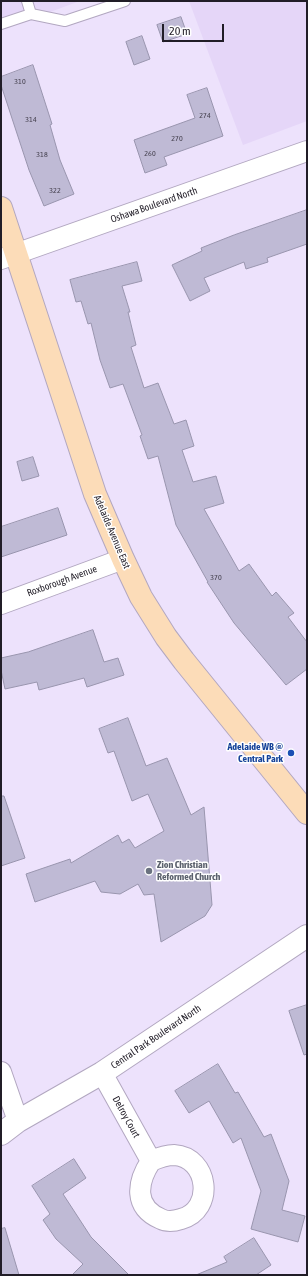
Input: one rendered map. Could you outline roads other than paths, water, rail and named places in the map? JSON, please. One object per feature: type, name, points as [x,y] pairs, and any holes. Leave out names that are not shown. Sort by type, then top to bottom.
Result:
[{"type":"main road","name":"Adelaide Avenue East","points":[[1,208],[9,256],[96,494],[123,559],[141,597],[166,637],[307,813]]},
{"type":"street","name":"Oshawa Boulevard North","points":[[9,256],[307,151]]},
{"type":"street","name":"Roxborough Avenue","points":[[1,604],[123,559]]},
{"type":"street","name":"Central Park Boulevard North","points":[[9,1127],[102,1073],[307,936]]},
{"type":"street","points":[[1,1072],[9,1127]]},
{"type":"street","name":"Delroy Court","points":[[102,1073],[151,1161]]},
{"type":"lane","points":[[27,1],[31,14]]},
{"type":"lane","points":[[1,24],[31,14],[65,21],[124,1]]},
{"type":"place","name":"Adelaide WB @ Central Park","points":[[291,753]]},
{"type":"place","name":"Zion Christian Reformed Church","points":[[149,871]]}]
